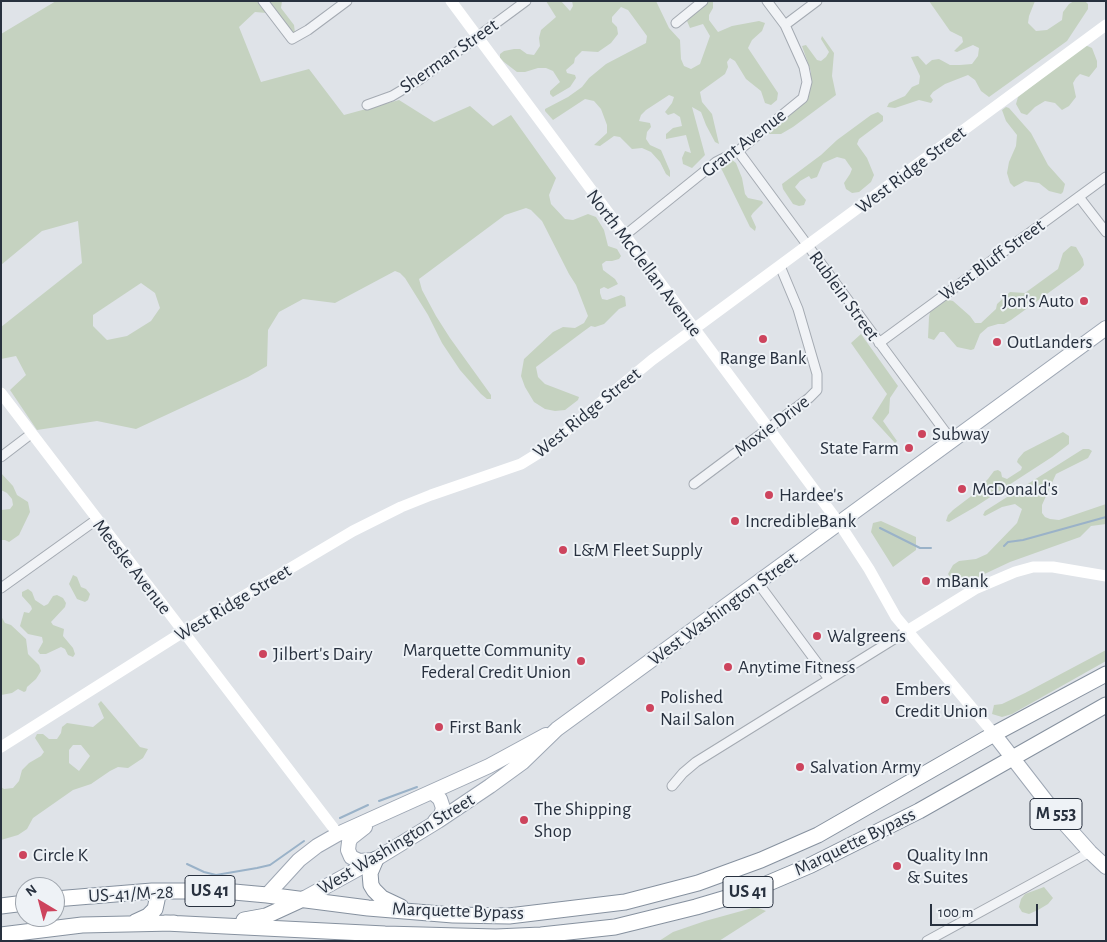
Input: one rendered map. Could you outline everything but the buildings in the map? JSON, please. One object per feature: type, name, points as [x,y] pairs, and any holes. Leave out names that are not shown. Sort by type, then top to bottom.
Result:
[{"type":"highway","name":"Marquette Bypass","points":[[267,895],[368,908],[453,915],[509,916],[625,902],[698,883],[761,860],[818,835],[994,734],[1106,674]]},
{"type":"highway","name":"Marquette Bypass","points":[[165,923],[385,934],[496,937],[541,935],[615,927],[696,907],[750,891],[812,865],[919,811],[1106,705]]},
{"type":"highway","points":[[861,840],[855,836],[851,826],[865,808]]},
{"type":"highway","points":[[376,859],[369,878],[374,890],[387,901],[410,911]]},
{"type":"highway","points":[[129,924],[148,916],[155,908],[157,900],[152,891]]},
{"type":"highway","name":"US-41/M-28","points":[[65,898],[152,891],[223,891],[267,895]]},
{"type":"highway","points":[[165,923],[251,920],[266,916],[303,899]]},
{"type":"highway","name":"US-41/M-28","points":[[1,935],[82,925],[165,923]]},
{"type":"main road","name":"West Washington Street","points":[[303,899],[431,826],[490,786],[523,762],[558,729],[1106,328]]},
{"type":"main road","name":"West Washington Street","points":[[267,895],[299,860],[338,834],[489,766],[558,729]]},
{"type":"main road","name":"M 553","points":[[994,734],[1056,814],[1090,852],[1106,866]]},
{"type":"main road","points":[[431,826],[441,815],[443,808],[440,799],[432,792]]},
{"type":"main road","points":[[376,859],[359,861],[351,857],[348,846],[352,838],[379,816]]},
{"type":"street","points":[[263,1],[292,39],[302,34],[347,1]]},
{"type":"street","name":"North McClellan Avenue","points":[[451,1],[839,523],[869,569],[896,617],[994,734]]},
{"type":"street","name":"Sherman Street","points":[[367,105],[392,96],[419,80],[526,1]]},
{"type":"street","points":[[676,23],[703,1]]},
{"type":"street","name":"Grant Avenue","points":[[624,236],[716,162],[738,151],[803,98],[808,82],[804,67],[785,25],[767,1]]},
{"type":"street","points":[[785,25],[817,1]]},
{"type":"street","name":"West Ridge Street","points":[[1,746],[183,632],[353,531],[431,495],[521,464],[552,444],[652,360],[1106,26]]},
{"type":"street","name":"Rublein Street","points":[[738,151],[952,441]]},
{"type":"street","name":"West Bluff Street","points":[[878,343],[1106,177]]},
{"type":"street","points":[[1079,197],[1106,232]]},
{"type":"street","name":"Moxie Drive","points":[[694,484],[769,429],[817,390],[817,374],[798,309],[780,266]]},
{"type":"street","name":"Meeske Avenue","points":[[1,393],[96,520],[338,834]]},
{"type":"street","points":[[1,458],[31,434]]},
{"type":"street","points":[[1,588],[96,520]]},
{"type":"street","points":[[672,786],[696,762],[975,589],[1015,572],[1044,566],[1106,576]]},
{"type":"street","points":[[758,583],[829,679]]},
{"type":"street","points":[[927,941],[1090,852]]},
{"type":"green space","points":[[56,1],[282,1],[281,8],[294,25],[295,33],[290,33],[267,13],[255,12],[239,27],[261,82],[309,69],[344,115],[399,100],[434,122],[470,106],[493,126],[511,115],[556,178],[549,195],[551,204],[565,219],[573,220],[588,214],[596,217],[604,230],[608,246],[617,249],[621,256],[619,259],[606,261],[602,264],[603,270],[615,279],[618,284],[608,289],[604,287],[600,289],[600,293],[602,299],[607,300],[621,295],[625,297],[626,306],[619,309],[604,324],[595,327],[591,326],[536,367],[538,377],[545,384],[579,397],[578,400],[565,410],[545,409],[534,402],[521,376],[524,359],[553,332],[563,327],[575,328],[584,323],[588,316],[576,285],[542,221],[531,210],[526,208],[505,215],[419,279],[422,290],[436,316],[491,395],[491,399],[487,399],[481,394],[460,370],[442,343],[428,315],[405,278],[395,271],[335,303],[303,299],[279,312],[268,330],[267,366],[248,377],[136,429],[97,421],[37,430],[10,390],[26,375],[16,356],[1,359],[1,327],[82,263],[78,221],[42,231],[1,265],[1,34]],"holes":[[[141,283],[155,293],[160,308],[151,321],[127,336],[107,340],[93,326],[93,315]]]},
{"type":"green space","points":[[546,1],[561,1],[570,11],[573,6],[572,1],[656,1],[669,28],[680,40],[681,59],[684,66],[691,69],[700,64],[710,36],[703,24],[690,28],[687,21],[692,14],[708,1],[713,2],[709,20],[718,32],[732,26],[759,21],[765,23],[762,31],[752,40],[748,48],[778,93],[777,100],[771,105],[765,103],[761,91],[746,79],[735,61],[730,58],[727,62],[728,67],[725,74],[700,92],[702,102],[712,114],[719,144],[715,142],[701,112],[692,107],[705,155],[692,168],[683,164],[682,158],[685,151],[691,153],[686,135],[666,139],[666,134],[673,128],[682,126],[680,117],[674,113],[668,115],[665,112],[674,97],[669,95],[646,110],[641,115],[639,121],[650,123],[651,127],[647,132],[646,139],[650,145],[661,150],[670,171],[670,177],[651,152],[642,148],[632,149],[620,137],[614,136],[600,146],[594,145],[607,133],[607,125],[601,109],[594,101],[585,99],[553,120],[545,109],[582,87],[589,78],[606,64],[646,43],[647,36],[628,10],[621,7],[612,17],[612,22],[617,27],[618,34],[611,43],[598,52],[582,51],[575,58],[574,63],[566,70],[567,73],[575,75],[576,78],[570,87],[553,97],[550,91],[560,82],[553,71],[546,68],[538,68],[517,72],[500,58],[500,54],[504,51],[514,49],[520,49],[527,54],[534,55],[540,46],[541,30],[556,17]]},
{"type":"green space","points":[[929,1],[1035,1],[1028,23],[1036,31],[1047,30],[1062,20],[1063,12],[1074,1],[1085,1],[1088,4],[1088,9],[1067,41],[989,97],[981,91],[975,80],[968,75],[945,84],[933,92],[930,96],[933,100],[931,103],[919,100],[895,108],[887,107],[889,103],[905,96],[912,87],[919,84],[920,76],[911,57],[918,56],[926,65],[932,60],[939,59],[950,65],[960,65],[972,64],[978,56],[979,48],[973,45],[957,52],[954,51],[963,42],[962,37],[950,31]]},
{"type":"green space","points":[[822,36],[834,53],[832,76],[836,95],[781,134],[768,134],[764,130],[810,85],[811,72],[802,46],[806,45],[817,60],[821,61],[829,52],[821,39]]},
{"type":"green space","points":[[1085,45],[1092,48],[1097,61],[1097,67],[1089,77],[1080,74],[1076,78],[1073,83],[1076,97],[1069,106],[1062,110],[1055,103],[1045,101],[1027,115],[1021,113],[1016,104],[1018,97]]},
{"type":"green space","points":[[1006,107],[1031,133],[1048,165],[1065,184],[1061,194],[1049,191],[1039,183],[1025,181],[1014,187],[1010,183],[1007,173],[1009,162],[1016,146],[1017,135],[1006,121],[1002,110]]},
{"type":"green space","points":[[878,112],[883,116],[883,121],[859,139],[857,144],[867,158],[874,175],[871,182],[859,192],[852,193],[846,189],[844,183],[852,169],[845,159],[837,157],[823,163],[817,177],[811,179],[809,176],[800,181],[795,187],[806,200],[804,205],[793,204],[783,189],[782,184],[821,155],[837,140]]},
{"type":"green space","points":[[731,159],[736,163],[742,178],[745,194],[748,198],[762,201],[763,203],[751,216],[756,227],[755,231],[750,227],[719,163]]},
{"type":"green space","points":[[1071,246],[1076,247],[1083,259],[1084,265],[1080,270],[1011,320],[1004,324],[988,327],[980,334],[974,349],[957,347],[944,332],[940,332],[934,340],[928,338],[931,308],[944,299],[953,301],[975,323],[981,323],[1010,292],[1025,293],[1058,269],[1063,253]]},
{"type":"green space","points":[[861,334],[898,386],[890,398],[889,413],[883,421],[897,441],[895,443],[872,418],[887,394],[851,343]]},
{"type":"green space","points":[[1063,432],[1069,436],[1069,444],[1052,457],[975,507],[949,522],[946,521],[948,515],[970,497],[994,471],[998,470],[1001,472],[1002,477],[1007,479],[1021,470],[1022,467],[1017,462],[1024,452]]},
{"type":"green space","points":[[1083,449],[1092,451],[1088,458],[1056,474],[1042,505],[1042,513],[1045,517],[1059,520],[1106,504],[1106,524],[1091,526],[1080,537],[1010,562],[976,578],[961,582],[953,581],[948,574],[953,565],[959,561],[976,559],[987,554],[1017,523],[1022,509],[1015,504],[1002,507],[985,516],[983,515],[985,511]]},
{"type":"green space","points":[[1,473],[13,486],[17,495],[28,502],[30,512],[19,535],[9,542],[1,540],[1,510],[10,509],[13,505],[12,499],[1,490]]},
{"type":"green space","points":[[881,521],[916,537],[916,550],[893,567],[871,532],[873,523]]},
{"type":"green space","points":[[73,575],[77,577],[81,587],[90,594],[85,602],[77,599],[69,584]]},
{"type":"green space","points":[[28,589],[32,592],[35,600],[44,606],[48,604],[53,596],[57,595],[63,598],[66,603],[65,607],[51,622],[53,625],[64,629],[63,636],[73,648],[75,654],[73,657],[68,655],[65,649],[61,647],[46,654],[40,654],[38,651],[43,642],[42,637],[28,634],[20,626],[24,612],[29,613],[32,609],[22,596],[22,592]]},
{"type":"green space","points":[[1,616],[5,623],[11,625],[26,639],[28,654],[39,665],[41,671],[24,692],[18,689],[12,693],[1,695]]},
{"type":"green space","points":[[1106,650],[1106,661],[1012,714],[1002,717],[992,714],[994,705],[1002,704],[1025,693]]},
{"type":"green space","points":[[101,701],[140,747],[148,749],[143,758],[128,768],[118,767],[91,784],[73,790],[33,818],[27,829],[18,835],[1,840],[1,787],[4,789],[13,788],[19,781],[22,770],[44,752],[35,738],[37,734],[43,734],[49,739],[57,739],[62,727],[67,723],[93,727],[104,718],[98,704]],"holes":[[[73,745],[81,745],[90,756],[79,771],[69,763],[69,750]]]},
{"type":"green space","points":[[1044,887],[1053,898],[1048,904],[1029,914],[1022,912],[1019,907],[1021,899],[1025,894]]},
{"type":"green space","points":[[756,907],[766,911],[719,941],[659,941],[673,932]]},
{"type":"waterway","points":[[1004,546],[1008,542],[1023,540],[1106,517]]},
{"type":"waterway","points":[[880,528],[920,548],[931,548]]},
{"type":"waterway","points":[[379,801],[417,787]]},
{"type":"waterway","points":[[340,818],[368,805]]},
{"type":"waterway","points":[[187,864],[216,875],[257,868],[270,865],[304,841]]},
{"type":"place","name":"Jon's Auto","points":[[1084,301]]},
{"type":"place","name":"Range Bank","points":[[763,339]]},
{"type":"place","name":"OutLanders","points":[[997,342]]},
{"type":"place","name":"Subway","points":[[922,434]]},
{"type":"place","name":"State Farm","points":[[909,448]]},
{"type":"place","name":"McDonald's","points":[[962,489]]},
{"type":"place","name":"Hardee's","points":[[769,495]]},
{"type":"place","name":"IncredibleBank","points":[[735,521]]},
{"type":"place","name":"L&M Fleet Supply","points":[[563,550]]},
{"type":"place","name":"mBank","points":[[926,581]]},
{"type":"place","name":"Walgreens","points":[[817,636]]},
{"type":"place","name":"Jilbert's Dairy","points":[[263,654]]},
{"type":"place","name":"Marquette Community Federal Credit Union","points":[[581,661]]},
{"type":"place","name":"Anytime Fitness","points":[[728,667]]},
{"type":"place","name":"Embers Credit Union","points":[[885,700]]},
{"type":"place","name":"Polished Nail Salon","points":[[650,708]]},
{"type":"place","name":"First Bank","points":[[439,727]]},
{"type":"place","name":"Salvation Army","points":[[800,767]]},
{"type":"place","name":"The Shipping Shop","points":[[524,820]]},
{"type":"place","name":"Circle K","points":[[23,855]]},
{"type":"place","name":"Quality Inn & Suites","points":[[897,866]]}]
